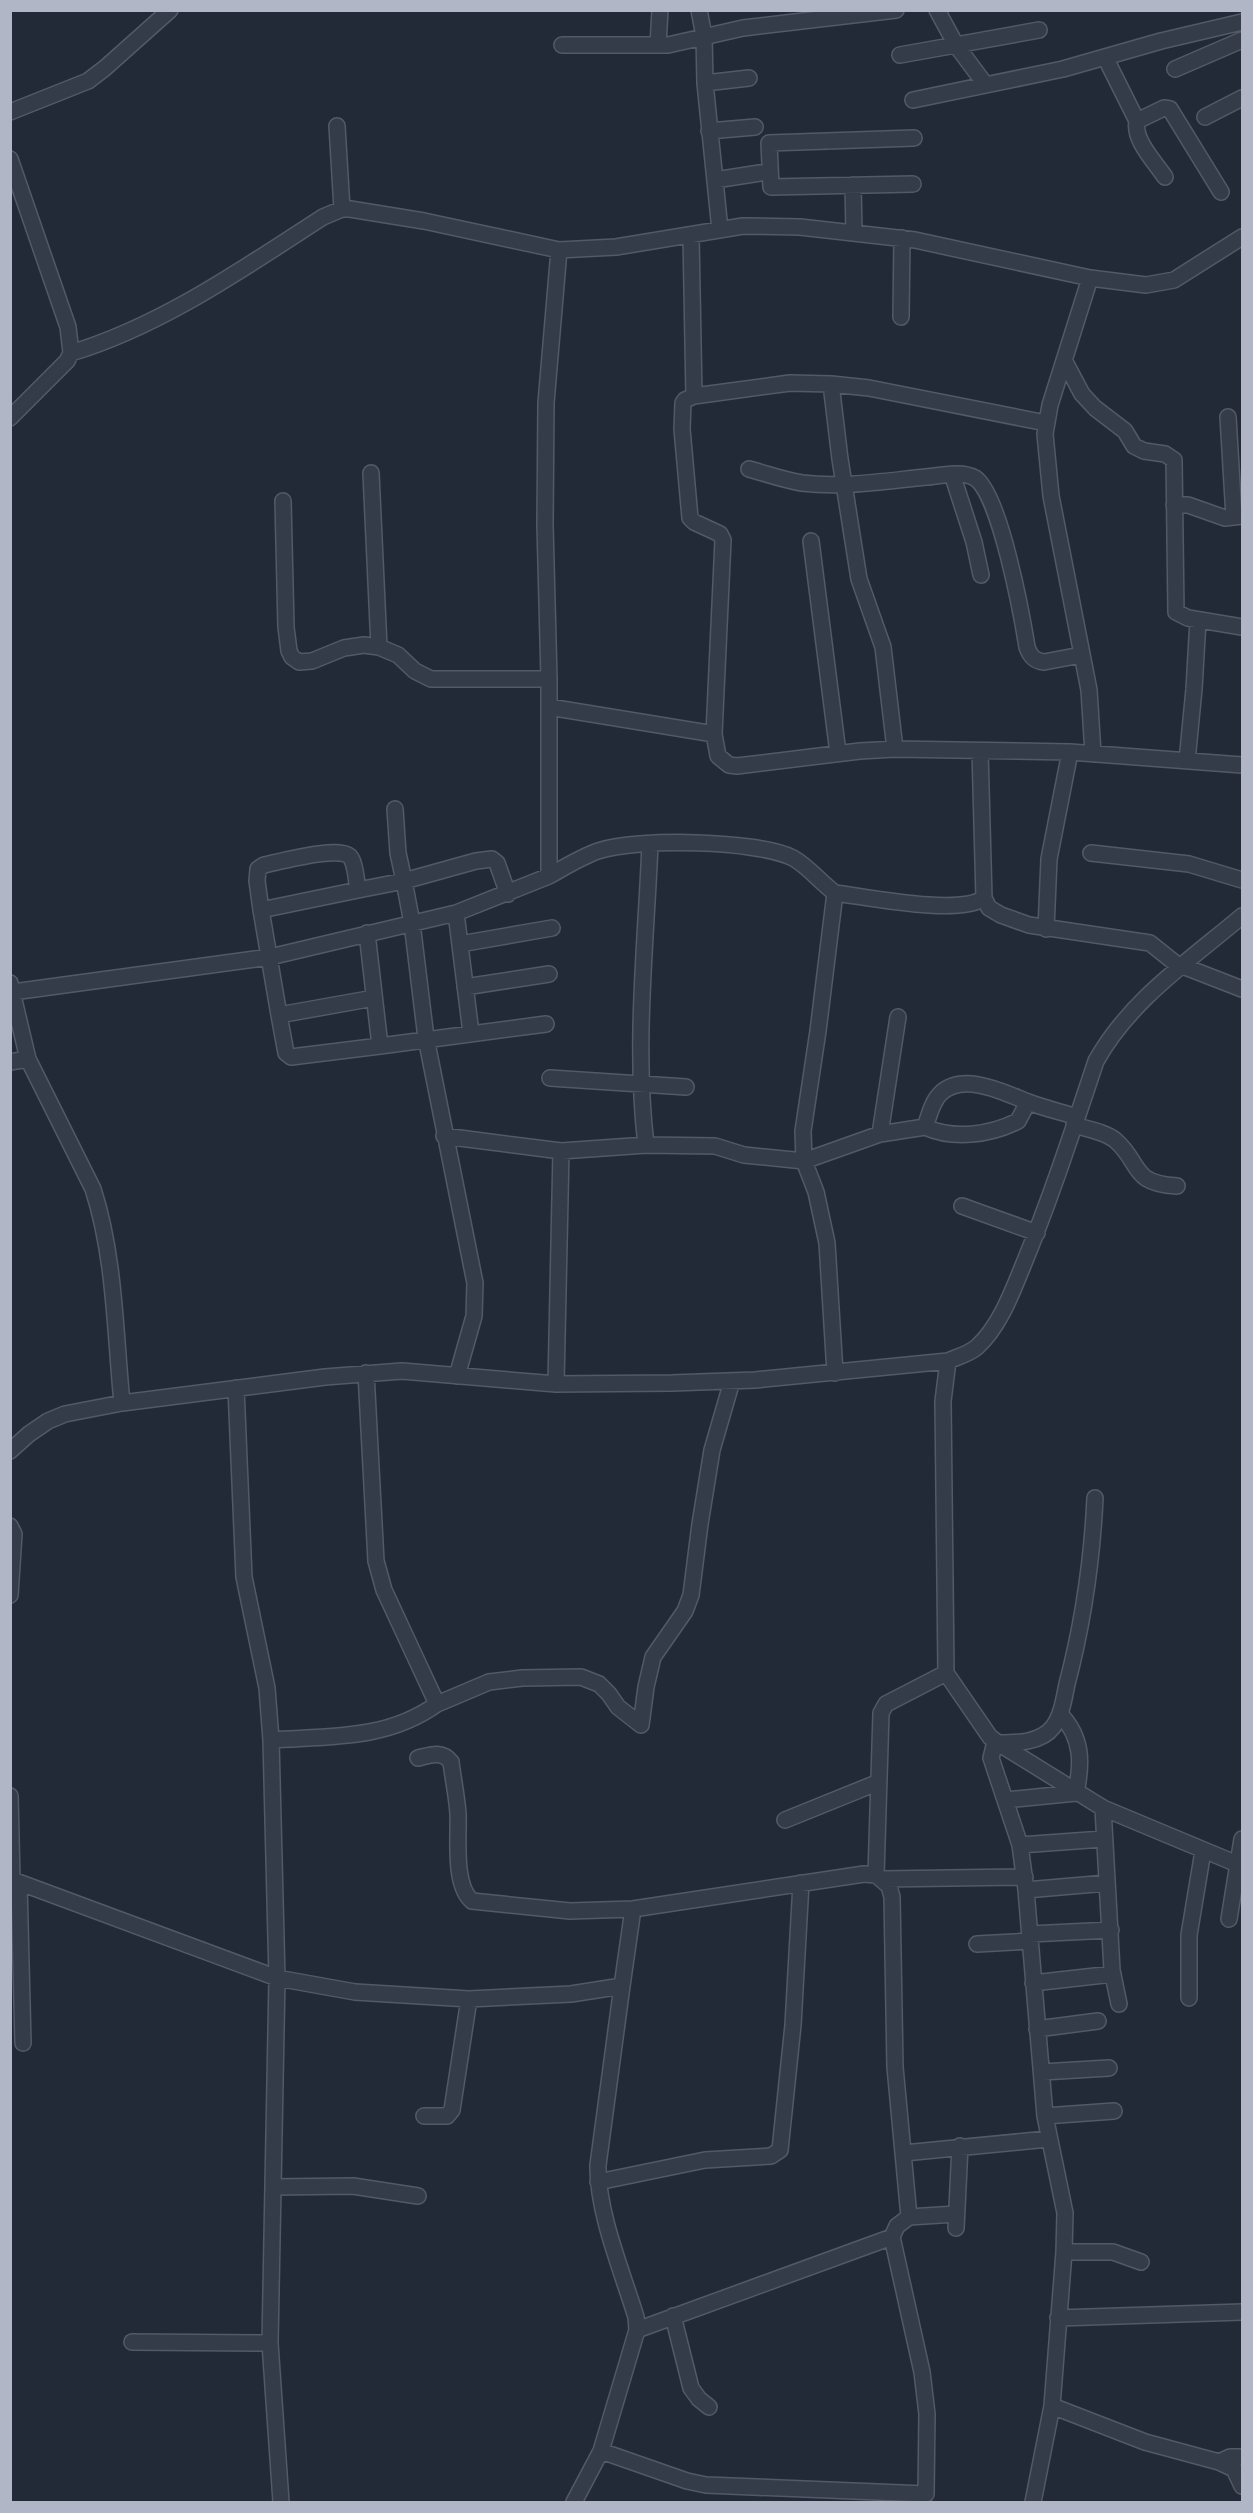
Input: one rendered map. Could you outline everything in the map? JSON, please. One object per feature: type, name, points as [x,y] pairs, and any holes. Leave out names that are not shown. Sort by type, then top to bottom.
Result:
[{"type":"street","points":[[10,112],[88,81],[170,10]]},
{"type":"street","points":[[658,45],[660,10]]},
{"type":"street","points":[[699,10],[704,36],[705,83],[720,230]]},
{"type":"street","points":[[561,45],[668,45],[743,28],[896,10]]},
{"type":"street","points":[[937,10],[956,45],[985,84]]},
{"type":"street","points":[[913,100],[1063,69],[1161,41],[1242,22]]},
{"type":"street","points":[[900,55],[1039,30]]},
{"type":"street","points":[[1175,69],[1242,40]]},
{"type":"street","points":[[1105,57],[1137,121],[1139,137],[1165,177]]},
{"type":"street","points":[[705,83],[748,78]]},
{"type":"street","points":[[1205,117],[1242,98]]},
{"type":"street","points":[[1137,121],[1164,108],[1170,109],[1221,192]]},
{"type":"street","points":[[337,126],[342,209]]},
{"type":"street","points":[[709,131],[755,127]]},
{"type":"street","points":[[913,184],[771,187],[770,143],[914,138]]},
{"type":"street","points":[[10,159],[68,327],[71,353]]},
{"type":"street","points":[[715,180],[760,173]]},
{"type":"street","points":[[854,185],[854,233]]},
{"type":"street","points":[[10,418],[57,373],[71,353],[108,340],[178,306],[217,285],[323,218],[342,209],[424,221],[559,250],[616,247],[766,225],[854,233],[902,238],[1003,257],[1090,278],[1146,285],[1164,283],[1189,272],[1242,237]]},
{"type":"street","points":[[691,236],[694,396]]},
{"type":"street","points":[[902,238],[902,317]]},
{"type":"street","points":[[549,876],[546,402],[559,250]]},
{"type":"street","points":[[1090,278],[1046,423],[1045,450],[1051,496],[1089,690],[1093,754]]},
{"type":"street","points":[[1064,360],[1082,394],[1095,408],[1125,431],[1134,446],[1144,452],[1165,454],[1174,460],[1175,606],[1180,615],[1242,627]]},
{"type":"street","points":[[1046,423],[869,388],[831,384],[790,383],[694,396],[685,400],[682,410],[690,518],[720,534],[723,540],[714,734],[718,756],[729,765],[736,766],[838,753],[895,749],[1070,752],[1242,765]]},
{"type":"street","points":[[831,384],[859,579],[883,646],[895,749]]},
{"type":"street","points":[[1174,505],[1188,505],[1218,516],[1238,517],[1228,417]]},
{"type":"street","points":[[749,469],[802,483],[845,485],[952,474],[974,477],[983,487],[1013,570],[1030,656],[1044,662],[1081,655]]},
{"type":"street","points":[[371,473],[379,647]]},
{"type":"street","points":[[952,474],[974,542],[981,575]]},
{"type":"street","points":[[283,501],[286,627],[289,651],[292,657],[299,662],[312,661],[344,648],[364,645],[379,647],[398,655],[415,671],[431,679],[549,679]]},
{"type":"street","points":[[811,541],[838,753]]},
{"type":"street","points":[[1187,760],[1198,620]]},
{"type":"street","points":[[549,707],[714,734]]},
{"type":"street","points":[[980,751],[984,898],[989,908],[1001,915],[1046,928],[1150,943],[1168,960],[1242,989]]},
{"type":"street","points":[[1046,928],[1049,859],[1070,752]]},
{"type":"street","points":[[395,809],[398,853],[412,923],[426,1038],[444,1136],[476,1283],[474,1316],[457,1376]]},
{"type":"street","points":[[646,1145],[641,1084],[650,844]]},
{"type":"street","points":[[122,1403],[110,1282],[98,1205],[93,1189],[28,1059],[12,987],[270,957],[456,913],[508,894],[598,851],[650,844],[742,847],[773,851],[792,858],[835,892],[905,902],[963,906],[984,898]]},
{"type":"street","points":[[358,890],[351,858],[345,852],[329,852],[264,865],[258,869],[261,910],[279,1015],[286,1053],[291,1057],[546,1024]]},
{"type":"street","points":[[1091,854],[1189,864],[1242,880]]},
{"type":"street","points":[[261,910],[404,881],[476,861],[492,859],[497,863],[508,894]]},
{"type":"street","points":[[835,892],[818,1031],[805,1111],[804,1161],[816,1192],[827,1244],[835,1373]]},
{"type":"street","points":[[456,913],[471,1033]]},
{"type":"street","points":[[10,1451],[48,1421],[65,1414],[122,1403],[366,1373],[402,1371],[556,1384],[605,1385],[732,1381],[948,1361],[975,1348],[986,1337],[1010,1295],[1036,1233],[1096,1061],[1110,1037],[1137,1006],[1242,916]]},
{"type":"street","points":[[460,944],[552,928]]},
{"type":"street","points":[[367,933],[380,1046]]},
{"type":"street","points":[[465,987],[549,974]]},
{"type":"street","points":[[279,1015],[374,998]]},
{"type":"street","points":[[880,1134],[898,1017]]},
{"type":"street","points":[[10,1062],[28,1059]]},
{"type":"street","points":[[550,1078],[686,1087]]},
{"type":"street","points":[[925,1127],[936,1100],[950,1088],[974,1085],[1009,1093],[1113,1138],[1142,1176],[1163,1185],[1177,1186]]},
{"type":"street","points":[[444,1136],[561,1151],[646,1145],[715,1146],[744,1155],[804,1161],[880,1134],[925,1127],[943,1134],[970,1135],[983,1132],[1018,1120],[1028,1102]]},
{"type":"street","points":[[556,1384],[561,1151]]},
{"type":"street","points":[[962,1206],[1036,1233]]},
{"type":"street","points":[[948,1361],[943,1401],[946,1673],[990,1737],[998,1743],[1103,1808],[1240,1865]]},
{"type":"street","points":[[366,1373],[376,1561],[384,1590],[437,1704]]},
{"type":"street","points":[[271,1740],[374,1733],[420,1717],[437,1704],[489,1682],[522,1678],[581,1677],[599,1684],[618,1707],[641,1725],[653,1657],[685,1611],[691,1595],[712,1450],[732,1381]]},
{"type":"street","points":[[236,1388],[244,1578],[267,1688],[271,1740],[277,1978],[270,2343],[281,2502]]},
{"type":"street","points":[[1033,2502],[1052,2406],[1064,2252],[1063,2197],[1048,2139],[1045,2116],[1020,1845],[991,1758],[994,1746],[998,1743],[1027,1741],[1043,1736],[1053,1728],[1060,1714],[1075,1652],[1086,1590],[1095,1498]]},
{"type":"street","points":[[10,1526],[14,1534],[10,1595]]},
{"type":"street","points":[[909,2217],[895,2067],[892,1891],[880,1877],[881,1713],[883,1707],[946,1673]]},
{"type":"street","points":[[1060,1714],[1075,1734],[1079,1751],[1080,1764],[1076,1793]]},
{"type":"street","points":[[418,1758],[436,1754],[447,1757],[451,1762],[458,1813],[459,1867],[464,1893],[472,1901],[570,1911],[633,1909],[864,1874],[880,1877],[1025,1884],[1107,1883]]},
{"type":"street","points":[[785,1820],[879,1782]]},
{"type":"street","points":[[1006,1800],[1076,1793]]},
{"type":"street","points":[[10,1797],[24,2043]]},
{"type":"street","points":[[1103,1808],[1103,1839],[1113,1974],[1119,2004]]},
{"type":"street","points":[[1020,1845],[1103,1839]]},
{"type":"street","points":[[1229,1919],[1240,1865],[1242,1839]]},
{"type":"street","points":[[1189,1998],[1190,1935],[1203,1851]]},
{"type":"street","points":[[14,1880],[277,1978],[355,1992],[469,1999],[572,1994],[622,1986]]},
{"type":"street","points":[[598,2182],[705,2160],[771,2156],[780,2150],[793,2025],[801,1883]]},
{"type":"street","points":[[574,2502],[601,2451],[637,2330],[636,2317],[601,2202],[598,2182],[598,2164],[633,1909]]},
{"type":"street","points":[[978,1944],[1111,1930]]},
{"type":"street","points":[[1033,1983],[1113,1974]]},
{"type":"street","points":[[424,2116],[451,2114],[469,1999]]},
{"type":"street","points":[[1037,2029],[1098,2021]]},
{"type":"street","points":[[1042,2072],[1109,2068]]},
{"type":"street","points":[[1045,2116],[1114,2112]]},
{"type":"street","points":[[904,2152],[1048,2139]]},
{"type":"street","points":[[601,2451],[687,2481],[706,2485],[926,2494],[927,2414],[919,2360],[892,2237],[897,2226],[909,2217],[956,2222],[960,2146]]},
{"type":"street","points":[[273,2187],[353,2186],[418,2196]]},
{"type":"street","points":[[637,2330],[892,2237]]},
{"type":"street","points":[[1064,2252],[1113,2252],[1141,2262]]},
{"type":"street","points":[[1058,2318],[1242,2312]]},
{"type":"street","points":[[673,2316],[691,2388],[709,2407]]},
{"type":"street","points":[[132,2342],[270,2343]]},
{"type":"street","points":[[1052,2406],[1145,2442],[1219,2462],[1234,2469],[1242,2486]]},
{"type":"street","points":[[1219,2462],[1230,2457],[1242,2457]]}]
